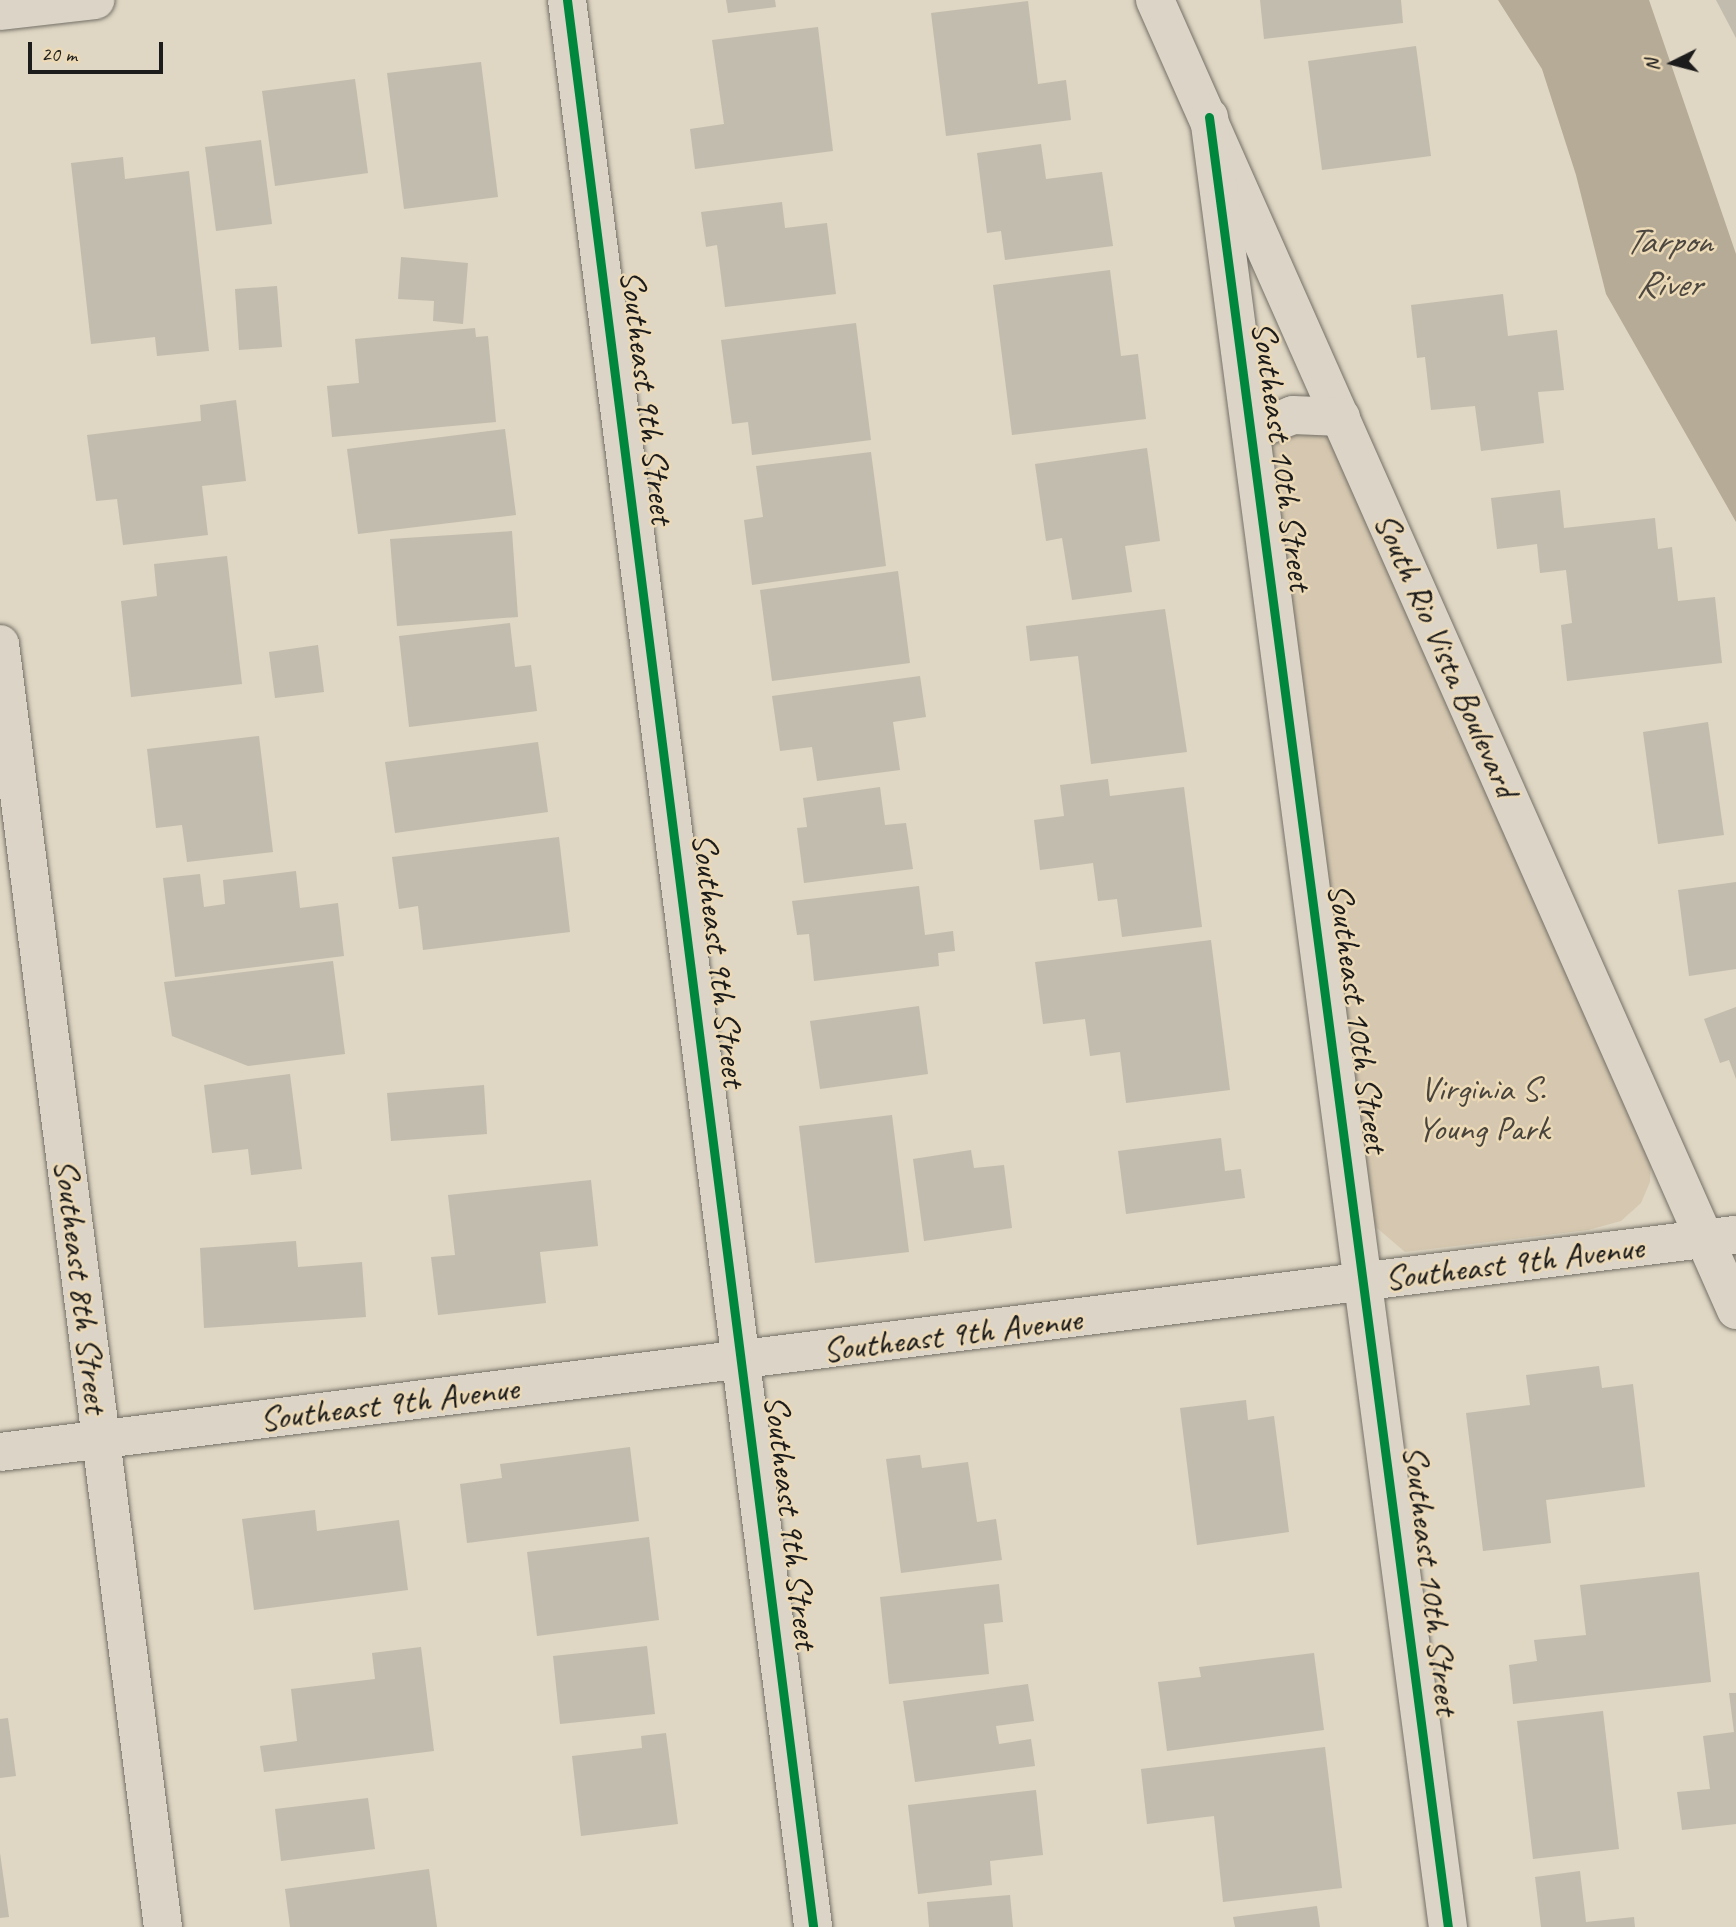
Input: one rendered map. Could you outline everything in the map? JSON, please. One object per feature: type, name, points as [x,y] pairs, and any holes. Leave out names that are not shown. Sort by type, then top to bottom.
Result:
[{"type":"street","points":[[0,11],[94,0]]},
{"type":"street","name":"Southeast 9th Street","points":[[567,0],[743,1361],[813,1927]]},
{"type":"street","name":"South Rio Vista Boulevard","points":[[1155,0],[1341,416],[1719,1238],[1736,1310]]},
{"type":"street","name":"Southeast 10th Street","points":[[1209,117],[1365,1282],[1448,1927]]},
{"type":"street","points":[[1251,432],[1293,415],[1341,416]]},
{"type":"street","name":"Southeast 8th Street","points":[[0,644],[163,1927]]},
{"type":"street","name":"Southeast 9th Avenue","points":[[0,1452],[1719,1238]]},
{"type":"green space","name":"Virginia S. Young Park","points":[[1310,420],[1329,437],[1651,1162],[1650,1182],[1641,1203],[1621,1221],[1588,1230],[1405,1252],[1377,1228],[1365,1205],[1269,448],[1279,428]]},
{"type":"water","name":"Tarpon River","points":[[1498,0],[1649,0],[1736,254],[1736,522],[1606,294],[1576,175],[1542,69]]},
{"type":"building","points":[[726,0],[775,0],[776,7],[728,13]]},
{"type":"building","points":[[1260,0],[1401,0],[1403,23],[1264,39]]},
{"type":"building","points":[[1716,0],[1736,0],[1736,38]]},
{"type":"building","points":[[1028,1],[1038,84],[1066,80],[1071,120],[946,136],[931,13]]},
{"type":"building","points":[[818,27],[833,151],[695,169],[690,129],[724,124],[712,40]]},
{"type":"building","points":[[1416,46],[1431,156],[1322,170],[1308,61]]},
{"type":"building","points":[[481,62],[498,197],[404,209],[387,73]]},
{"type":"building","points":[[355,79],[368,173],[275,186],[262,91]]},
{"type":"building","points":[[261,140],[272,224],[216,231],[205,147]]},
{"type":"building","points":[[1041,144],[1046,179],[1102,172],[1113,246],[1005,260],[1001,231],[987,233],[977,153]]},
{"type":"building","points":[[123,157],[125,179],[189,171],[209,351],[157,356],[155,337],[91,344],[71,163]]},
{"type":"building","points":[[782,202],[785,228],[827,223],[836,294],[725,307],[717,245],[706,247],[701,212]]},
{"type":"building","points":[[401,257],[468,263],[463,324],[433,321],[434,301],[398,299]]},
{"type":"building","points":[[1110,270],[1121,356],[1138,354],[1146,419],[1012,435],[993,285]]},
{"type":"building","points":[[277,286],[282,347],[239,350],[235,289]]},
{"type":"building","points":[[1503,294],[1508,336],[1557,330],[1564,390],[1538,392],[1544,443],[1481,451],[1475,406],[1431,410],[1425,357],[1417,358],[1411,305]]},
{"type":"building","points":[[856,323],[871,440],[752,455],[748,422],[732,424],[721,340]]},
{"type":"building","points":[[475,328],[476,337],[488,336],[496,422],[332,437],[327,386],[359,383],[355,339]]},
{"type":"building","points":[[236,400],[246,481],[202,486],[208,535],[123,545],[117,499],[96,501],[87,435],[201,421],[200,405]]},
{"type":"building","points":[[505,429],[516,515],[358,534],[347,449]]},
{"type":"building","points":[[1147,448],[1160,541],[1125,546],[1132,592],[1072,600],[1062,538],[1046,541],[1035,464]]},
{"type":"building","points":[[871,452],[886,566],[752,585],[744,520],[763,517],[756,466]]},
{"type":"building","points":[[1560,490],[1564,528],[1655,518],[1658,549],[1672,547],[1678,601],[1715,597],[1722,663],[1567,681],[1561,625],[1572,623],[1566,570],[1540,573],[1537,544],[1497,549],[1491,498]]},
{"type":"building","points":[[512,531],[518,617],[397,626],[390,539]]},
{"type":"building","points":[[227,556],[242,684],[131,697],[121,601],[157,596],[154,564]]},
{"type":"building","points":[[898,571],[910,663],[772,681],[760,590]]},
{"type":"building","points":[[1165,609],[1187,752],[1091,764],[1078,656],[1030,661],[1026,626]]},
{"type":"building","points":[[510,623],[515,667],[531,665],[537,711],[409,727],[399,636]]},
{"type":"building","points":[[318,645],[324,692],[275,698],[269,652]]},
{"type":"building","points":[[920,676],[926,717],[893,722],[900,770],[817,781],[812,747],[780,751],[772,696]]},
{"type":"building","points":[[1708,722],[1724,835],[1658,844],[1643,732]]},
{"type":"building","points":[[259,736],[273,852],[187,862],[182,825],[156,828],[147,749]]},
{"type":"building","points":[[538,742],[548,812],[395,833],[385,762]]},
{"type":"building","points":[[1108,779],[1110,796],[1184,787],[1202,927],[1122,937],[1117,899],[1098,901],[1093,863],[1040,870],[1034,820],[1064,816],[1060,785]]},
{"type":"building","points":[[880,787],[885,825],[906,823],[913,869],[804,883],[797,828],[807,827],[803,798]]},
{"type":"building","points":[[559,837],[570,932],[423,950],[418,906],[399,909],[392,857]]},
{"type":"building","points":[[296,871],[300,908],[338,903],[344,956],[175,977],[163,878],[200,874],[204,907],[225,904],[223,880]]},
{"type":"building","points":[[1736,882],[1736,969],[1689,976],[1678,890]]},
{"type":"building","points":[[919,886],[925,935],[953,931],[955,951],[938,953],[939,966],[814,981],[809,934],[797,935],[792,901]]},
{"type":"building","points":[[1211,940],[1230,1090],[1126,1103],[1120,1052],[1090,1056],[1085,1019],[1043,1024],[1035,962]]},
{"type":"building","points":[[333,961],[345,1054],[248,1066],[172,1036],[164,982]]},
{"type":"building","points":[[919,1006],[928,1074],[820,1089],[810,1021]]},
{"type":"building","points":[[1736,1007],[1736,1079],[1729,1060],[1720,1063],[1704,1019]]},
{"type":"building","points":[[290,1074],[302,1169],[251,1175],[248,1149],[212,1153],[204,1085]]},
{"type":"building","points":[[484,1085],[487,1134],[391,1141],[387,1093]]},
{"type":"building","points":[[892,1115],[909,1252],[815,1263],[799,1126]]},
{"type":"building","points":[[1221,1138],[1225,1171],[1241,1169],[1245,1198],[1126,1214],[1118,1151]]},
{"type":"building","points":[[971,1150],[974,1168],[1004,1165],[1012,1228],[924,1241],[913,1159]]},
{"type":"building","points":[[591,1180],[598,1246],[540,1252],[546,1303],[438,1315],[431,1257],[455,1255],[448,1195]]},
{"type":"building","points":[[296,1241],[298,1267],[362,1262],[366,1317],[204,1328],[200,1248]]},
{"type":"building","points":[[1599,1366],[1602,1388],[1633,1384],[1645,1487],[1546,1500],[1551,1543],[1483,1551],[1466,1413],[1530,1405],[1526,1375]]},
{"type":"building","points":[[1246,1400],[1248,1420],[1274,1416],[1289,1532],[1197,1545],[1180,1408]]},
{"type":"building","points":[[630,1447],[639,1521],[467,1543],[460,1484],[502,1478],[500,1464]]},
{"type":"building","points":[[920,1455],[922,1468],[968,1462],[977,1522],[996,1519],[1002,1560],[901,1573],[886,1459]]},
{"type":"building","points":[[315,1510],[317,1531],[399,1520],[408,1590],[254,1610],[242,1519]]},
{"type":"building","points":[[649,1537],[659,1620],[537,1636],[527,1552]]},
{"type":"building","points":[[1699,1572],[1711,1682],[1513,1704],[1509,1665],[1537,1661],[1534,1640],[1586,1635],[1580,1585]]},
{"type":"building","points":[[999,1584],[1003,1622],[984,1624],[989,1674],[889,1684],[880,1597]]},
{"type":"building","points":[[647,1646],[655,1714],[560,1724],[553,1656]]},
{"type":"building","points":[[421,1647],[434,1751],[264,1772],[260,1746],[297,1741],[291,1689],[375,1679],[372,1653]]},
{"type":"building","points":[[1314,1653],[1324,1730],[1167,1751],[1158,1682],[1201,1677],[1199,1667]]},
{"type":"building","points":[[1028,1684],[1034,1721],[996,1726],[999,1744],[1031,1739],[1035,1766],[915,1782],[903,1701]]},
{"type":"building","points":[[1729,1693],[1736,1693],[1736,1824],[1682,1830],[1677,1792],[1710,1789],[1703,1736],[1734,1732]]},
{"type":"building","points":[[1603,1711],[1619,1849],[1533,1859],[1517,1721]]},
{"type":"building","points":[[8,1718],[16,1776],[0,1778],[0,1719]]},
{"type":"building","points":[[666,1733],[678,1824],[581,1836],[572,1756],[642,1748],[641,1736]]},
{"type":"building","points":[[1325,1747],[1342,1888],[1223,1902],[1214,1816],[1147,1824],[1141,1769]]},
{"type":"building","points":[[1036,1790],[1043,1855],[990,1861],[992,1885],[918,1894],[908,1805]]},
{"type":"building","points":[[368,1798],[375,1849],[281,1861],[275,1809]]},
{"type":"building","points":[[0,1853],[9,1917],[0,1918]]},
{"type":"building","points":[[429,1869],[437,1927],[290,1927],[285,1889]]},
{"type":"building","points":[[1580,1871],[1586,1922],[1634,1917],[1635,1927],[1541,1927],[1535,1877]]},
{"type":"building","points":[[1010,1895],[1013,1927],[929,1927],[927,1902]]},
{"type":"building","points":[[1317,1906],[1320,1927],[1235,1927],[1233,1917]]},
{"type":"cycle path","points":[[567,0],[813,1927]]},
{"type":"cycle path","points":[[1209,117],[1448,1927]]}]
